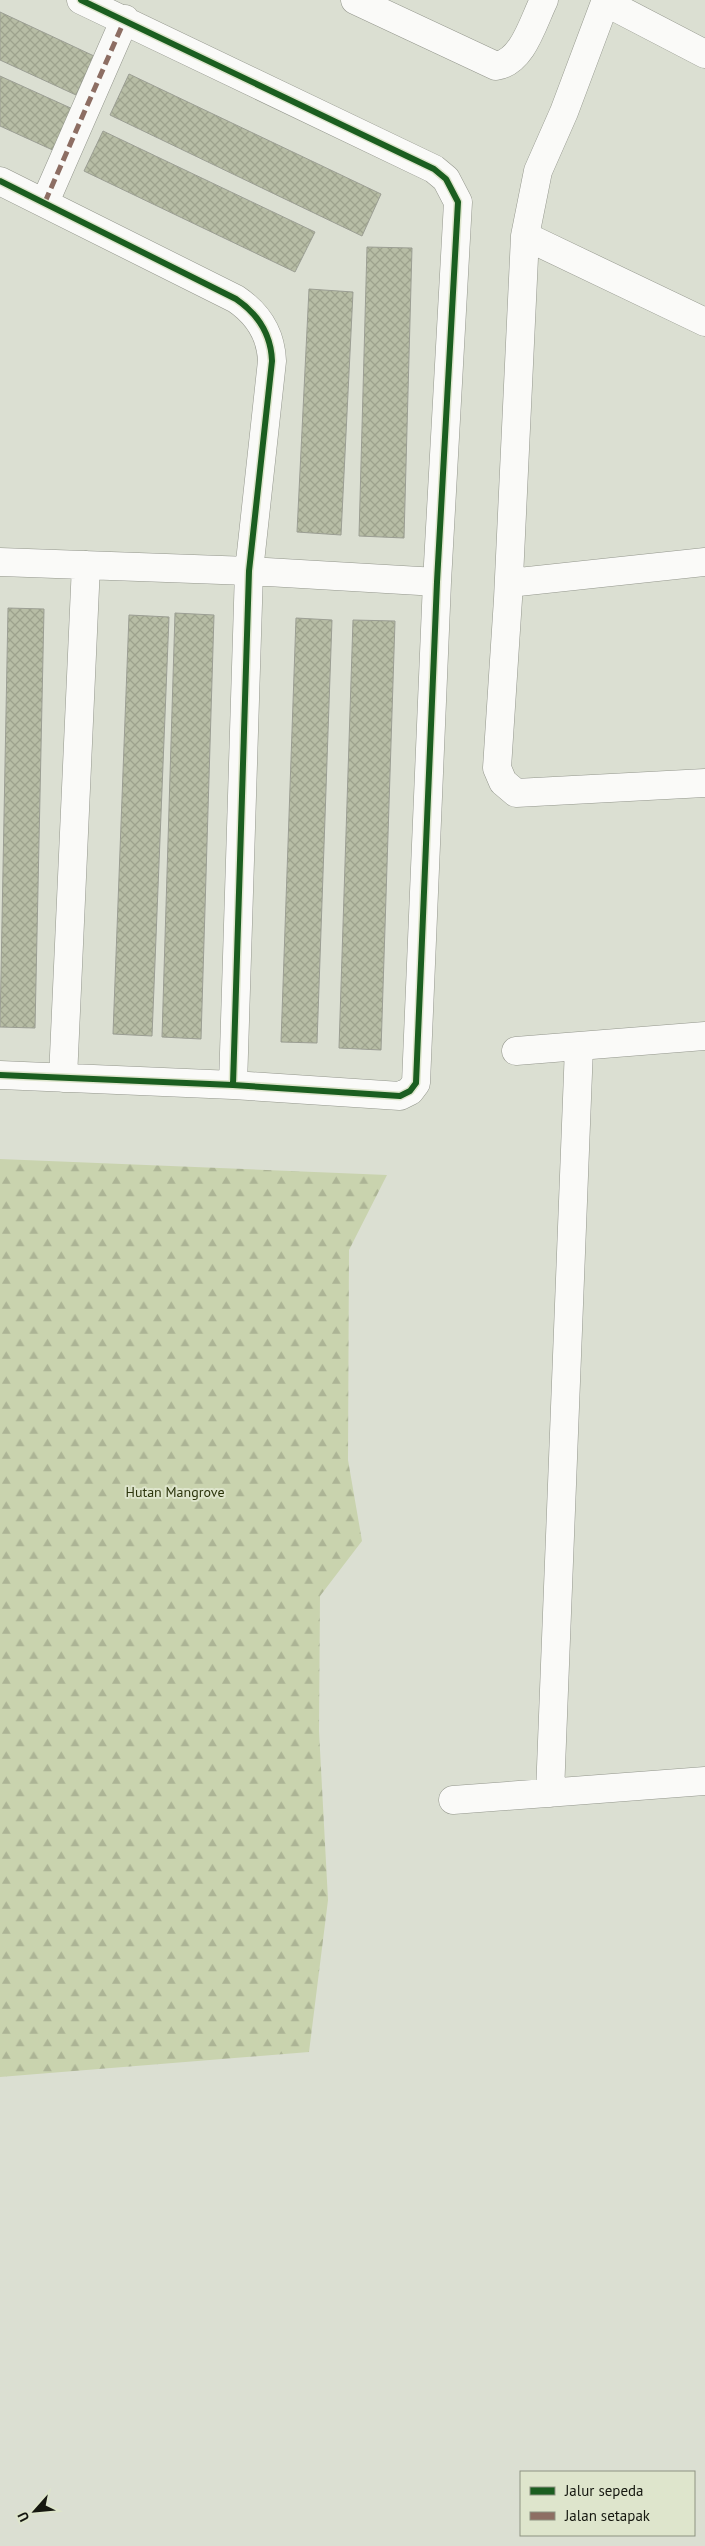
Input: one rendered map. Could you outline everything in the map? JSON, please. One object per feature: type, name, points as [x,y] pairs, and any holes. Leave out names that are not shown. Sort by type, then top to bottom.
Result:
[{"type":"street","points":[[0,1075],[233,1085],[400,1096],[414,1088],[436,582],[458,202],[454,190],[434,169],[81,0]]},
{"type":"street","points":[[355,0],[496,66],[505,65],[516,56],[544,0]]},
{"type":"street","points":[[705,54],[606,1],[564,112],[538,171],[525,236],[509,583],[497,768],[503,782],[516,793],[705,783]]},
{"type":"street","points":[[45,202],[124,19]]},
{"type":"street","points":[[0,181],[236,299],[250,308],[263,326],[272,344],[272,361],[249,571],[233,1085]]},
{"type":"street","points":[[525,236],[705,322]]},
{"type":"street","points":[[0,562],[249,571],[436,582]]},
{"type":"street","points":[[509,583],[705,562]]},
{"type":"street","points":[[64,1078],[86,565]]},
{"type":"street","points":[[516,1050],[579,1047],[705,1036]]},
{"type":"street","points":[[550,1793],[579,1047]]},
{"type":"street","points":[[453,1800],[705,1781]]},
{"type":"green space","name":"Hutan Mangrove","points":[[0,1159],[387,1175],[349,1250],[348,1460],[362,1541],[320,1596],[319,1731],[328,1900],[309,2052],[0,2077]]},
{"type":"building","points":[[0,12],[94,56],[76,95],[0,60]]},
{"type":"building","points":[[129,74],[381,194],[362,236],[110,115]]},
{"type":"building","points":[[0,76],[75,110],[57,152],[0,126]]},
{"type":"building","points":[[103,131],[315,232],[295,272],[84,171]]},
{"type":"building","points":[[367,247],[412,248],[404,538],[359,536]]},
{"type":"building","points":[[309,289],[353,292],[341,535],[297,532]]},
{"type":"building","points":[[8,608],[44,609],[35,1028],[0,1027]]},
{"type":"building","points":[[175,613],[214,615],[201,1039],[162,1037]]},
{"type":"building","points":[[129,615],[169,617],[152,1036],[113,1034]]},
{"type":"building","points":[[296,618],[332,620],[317,1043],[281,1042]]},
{"type":"building","points":[[353,620],[395,621],[381,1050],[339,1048]]},
{"type":"marked path","points":[[45,202],[125,19]]},
{"type":"cycle path","points":[[0,1075],[233,1085],[400,1096],[410,1091],[416,1083],[437,582],[458,202],[446,179],[434,169],[81,0]]},
{"type":"cycle path","points":[[0,181],[236,299],[257,318],[269,342],[272,361],[249,571],[233,1085]]}]
